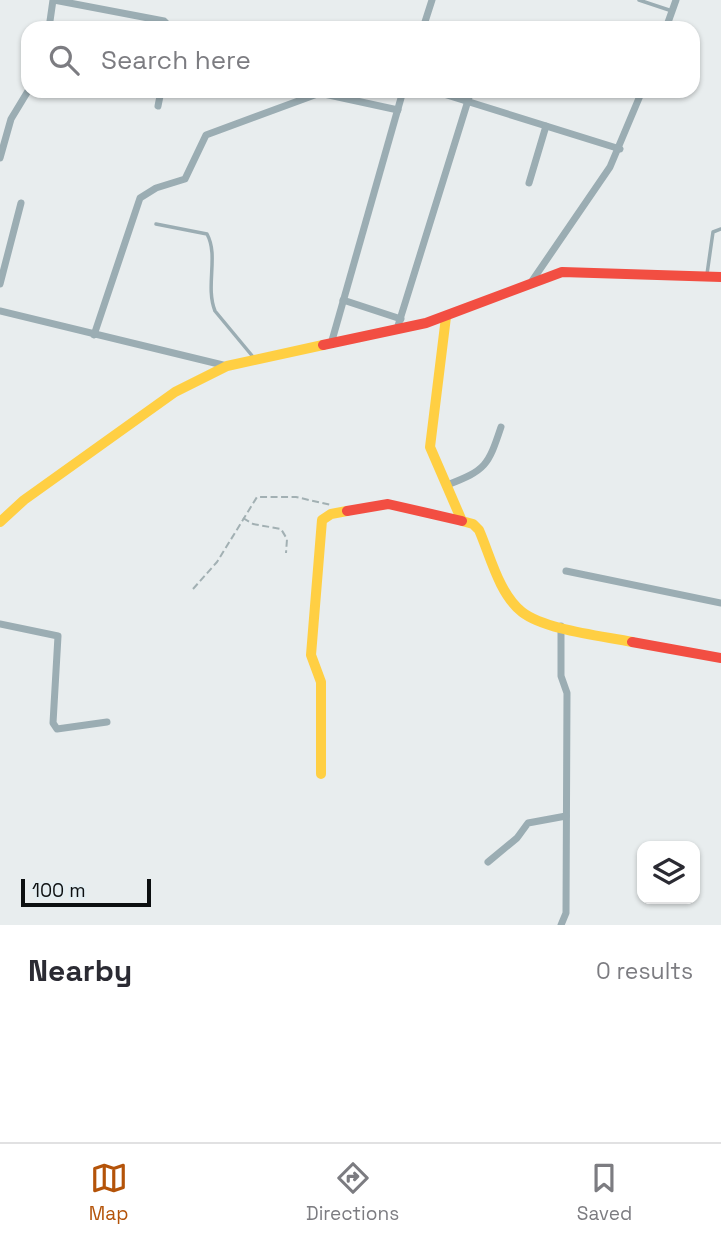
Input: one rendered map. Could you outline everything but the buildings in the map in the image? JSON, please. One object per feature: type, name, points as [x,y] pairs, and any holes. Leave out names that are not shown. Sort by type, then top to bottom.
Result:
[{"type":"street","points":[[51,21],[53,0],[164,21]]},
{"type":"street","points":[[425,21],[432,0]]},
{"type":"street","points":[[668,21],[676,0]]},
{"type":"street","points":[[0,158],[11,118],[24,98]]},
{"type":"street","points":[[158,106],[160,98]]},
{"type":"street","points":[[94,335],[140,198],[156,188],[185,179],[206,135],[306,98]]},
{"type":"street","points":[[343,98],[398,110]]},
{"type":"street","points":[[331,344],[401,98]]},
{"type":"street","points":[[458,98],[620,149]]},
{"type":"street","points":[[399,324],[469,98]]},
{"type":"street","points":[[532,281],[620,149],[639,98]]},
{"type":"street","points":[[529,183],[546,126]]},
{"type":"street","points":[[0,284],[21,203]]},
{"type":"street","points":[[0,522],[24,500],[175,392],[227,366],[331,344],[399,324],[446,317],[532,281],[562,272],[721,277]]},
{"type":"street","points":[[343,300],[399,324]]},
{"type":"street","points":[[0,312],[227,366]]},
{"type":"street","points":[[446,317],[429,437],[434,459],[462,521]]},
{"type":"street","points":[[447,485],[475,474],[487,465],[500,427]]},
{"type":"street","points":[[321,774],[321,682],[311,655],[320,527],[325,516],[388,504],[473,524],[479,530],[519,608],[534,618],[561,626],[721,658]]},
{"type":"street","points":[[566,571],[721,603]]},
{"type":"street","points":[[0,624],[58,636],[54,723],[57,729],[107,722]]},
{"type":"street","points":[[561,626],[561,677],[567,693],[566,913],[561,925]]},
{"type":"street","points":[[488,862],[517,838],[528,823],[566,816]]},
{"type":"lane","points":[[639,0],[672,11]]},
{"type":"lane","points":[[156,224],[207,234],[212,248],[211,302],[215,311],[255,360]]},
{"type":"lane","points":[[707,276],[713,232],[721,229]]},
{"type":"path","points":[[193,589],[217,562],[251,502],[264,495],[304,498],[352,510]]},
{"type":"path","points":[[243,517],[253,524],[281,529],[287,539],[286,553]]},
{"type":"traffic: slow","points":[[446,317],[430,447],[462,521],[473,524],[479,530],[501,585],[522,612],[559,628],[632,642]]},
{"type":"traffic: slow","points":[[0,522],[24,500],[175,392],[227,366],[323,345]]},
{"type":"traffic: slow","points":[[321,774],[321,682],[311,655],[322,520],[331,514],[347,511]]},
{"type":"traffic: jam","points":[[323,345],[426,323],[562,272],[721,277]]},
{"type":"traffic: jam","points":[[347,511],[388,504],[462,521]]},
{"type":"traffic: jam","points":[[632,642],[721,658]]}]
